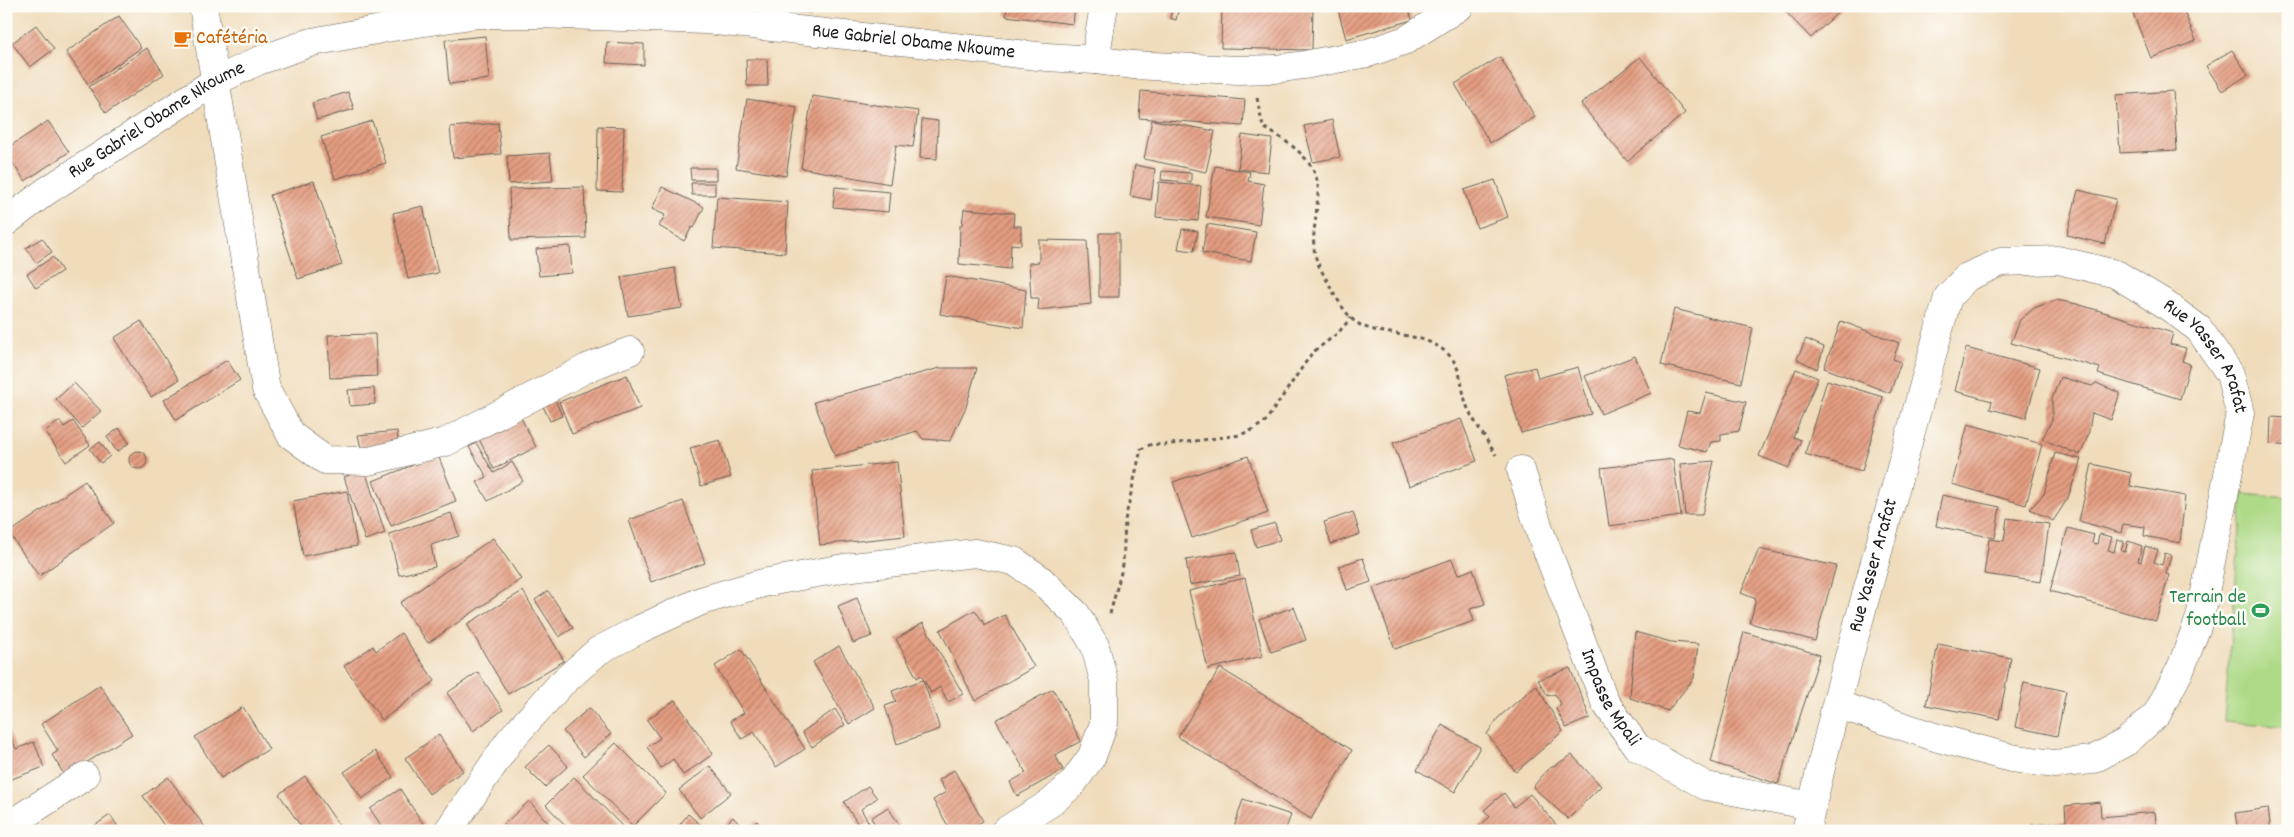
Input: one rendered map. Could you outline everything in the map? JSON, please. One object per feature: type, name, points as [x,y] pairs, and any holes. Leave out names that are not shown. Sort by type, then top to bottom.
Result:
[{"type":"street","points":[[203,6],[266,389],[291,435],[325,460],[369,462],[446,442],[587,368],[630,350]]},
{"type":"street","points":[[1096,60],[1104,6]]},
{"type":"street","name":"Rue Gabriel Obame Nkoume","points":[[6,222],[46,192],[214,82],[258,61],[312,42],[478,14],[537,14],[706,20],[1132,65],[1256,69],[1311,64],[1368,53],[1406,40],[1460,6]]},
{"type":"street","name":"Rue Yasser Arafat","points":[[1809,818],[1836,704],[1948,297],[1967,277],[2001,262],[2058,260],[2116,274],[2162,302],[2199,329],[2230,374],[2240,412],[2200,618],[2181,668],[2158,714],[2126,742],[2092,760],[2054,764],[2011,758],[1938,738],[1836,704]]},
{"type":"street","name":"Impasse Mpali","points":[[1511,466],[1540,532],[1605,702],[1637,747],[1706,786],[1809,818]]},
{"type":"street","points":[[448,831],[510,740],[561,684],[598,651],[640,628],[701,601],[754,586],[844,568],[975,553],[1014,561],[1040,579],[1076,614],[1095,646],[1104,681],[1104,723],[1092,756],[1073,783],[1052,802],[1005,831]]},
{"type":"street","points":[[6,827],[85,776]]},
{"type":"path","points":[[1256,69],[1257,103],[1263,127],[1288,141],[1299,152],[1312,170],[1318,186],[1312,252],[1339,300],[1351,318],[1373,330],[1389,331],[1429,341],[1447,352],[1455,361],[1470,413],[1511,466]]},
{"type":"path","points":[[1095,646],[1111,610],[1123,565],[1124,520],[1140,449],[1152,444],[1164,445],[1240,435],[1252,430],[1264,422],[1312,353],[1338,333],[1351,318]]},
{"type":"green space","name":"Terrain de football","points":[[2243,494],[2288,498],[2288,727],[2224,721]]},
{"type":"building","points":[[785,6],[811,6],[811,13],[785,11]]},
{"type":"building","points":[[1007,6],[1075,6],[1073,24],[1006,16]]},
{"type":"building","points":[[1163,6],[1179,6],[1176,20],[1170,18],[1172,9]]},
{"type":"building","points":[[1222,6],[1313,6],[1312,50],[1221,48]]},
{"type":"building","points":[[1337,6],[1408,6],[1412,20],[1346,39]]},
{"type":"building","points":[[1780,6],[1845,6],[1811,38]]},
{"type":"building","points":[[2130,6],[2182,6],[2196,41],[2151,58]]},
{"type":"building","points":[[119,16],[141,48],[88,84],[66,52]]},
{"type":"building","points":[[36,25],[54,49],[30,67],[12,43]]},
{"type":"building","points":[[485,36],[489,79],[449,84],[445,40]]},
{"type":"building","points":[[607,42],[644,44],[644,65],[606,63]]},
{"type":"building","points":[[147,48],[164,74],[106,113],[89,87]]},
{"type":"building","points":[[2232,50],[2248,75],[2222,91],[2206,66]]},
{"type":"building","points":[[1500,57],[1535,117],[1490,143],[1455,84]]},
{"type":"building","points":[[1640,57],[1685,113],[1627,161],[1581,104]]},
{"type":"building","points":[[746,59],[767,59],[768,86],[747,86]]},
{"type":"building","points":[[1141,91],[1245,100],[1243,126],[1139,118]]},
{"type":"building","points":[[2173,91],[2177,150],[2120,153],[2116,95]]},
{"type":"building","points":[[348,92],[354,109],[317,120],[312,103]]},
{"type":"building","points":[[812,96],[918,111],[913,147],[896,145],[890,184],[801,168]]},
{"type":"building","points":[[747,99],[797,107],[786,176],[736,168]]},
{"type":"building","points":[[922,119],[938,121],[937,159],[920,158]]},
{"type":"building","points":[[1152,120],[1215,131],[1206,172],[1144,159]]},
{"type":"building","points":[[1332,120],[1340,157],[1313,162],[1304,126]]},
{"type":"building","points":[[48,121],[69,152],[25,181],[6,154],[6,149]]},
{"type":"building","points":[[372,121],[386,163],[335,179],[321,137]]},
{"type":"building","points":[[498,123],[501,154],[453,158],[450,127]]},
{"type":"building","points":[[598,126],[624,127],[622,192],[597,191]]},
{"type":"building","points":[[1242,135],[1272,139],[1268,172],[1238,169]]},
{"type":"building","points":[[550,153],[553,181],[509,184],[507,156]]},
{"type":"building","points":[[1135,165],[1155,169],[1151,200],[1130,196]]},
{"type":"building","points":[[1215,166],[1250,172],[1248,181],[1264,184],[1259,225],[1206,217]]},
{"type":"building","points":[[690,168],[716,168],[716,180],[691,180]]},
{"type":"building","points":[[1162,171],[1191,173],[1191,182],[1161,180]]},
{"type":"building","points":[[1495,180],[1508,217],[1477,228],[1464,190]]},
{"type":"building","points":[[314,181],[342,265],[298,279],[270,195]]},
{"type":"building","points":[[1159,182],[1201,186],[1198,221],[1156,217]]},
{"type":"building","points":[[691,183],[715,183],[715,195],[692,195]]},
{"type":"building","points":[[584,187],[586,238],[511,240],[509,189]]},
{"type":"building","points":[[662,187],[704,207],[694,228],[692,227],[684,241],[659,226],[665,215],[652,209]]},
{"type":"building","points":[[835,187],[890,192],[888,212],[833,207]]},
{"type":"building","points":[[2078,190],[2116,199],[2105,244],[2067,235]]},
{"type":"building","points":[[717,197],[788,202],[785,253],[713,248]]},
{"type":"building","points":[[423,206],[438,273],[408,279],[393,213]]},
{"type":"building","points":[[964,209],[1014,213],[1013,226],[1021,226],[1021,245],[1011,244],[1010,269],[959,264],[960,225],[962,225]]},
{"type":"building","points":[[1207,224],[1256,232],[1251,261],[1202,253]]},
{"type":"building","points":[[1182,229],[1198,231],[1194,251],[1178,249]]},
{"type":"building","points":[[1099,233],[1119,233],[1119,297],[1099,297]]},
{"type":"building","points":[[42,238],[52,252],[36,263],[26,248]]},
{"type":"building","points":[[1039,240],[1087,241],[1091,304],[1038,310],[1039,298],[1031,298],[1029,263],[1039,262]]},
{"type":"building","points":[[570,246],[572,273],[539,276],[536,249]]},
{"type":"building","points":[[53,257],[62,271],[36,288],[27,274]]},
{"type":"building","points":[[675,268],[682,308],[628,316],[621,277]]},
{"type":"building","points":[[946,276],[1026,290],[1023,328],[940,314]]},
{"type":"building","points":[[2056,300],[2077,304],[2173,333],[2170,344],[2186,348],[2182,361],[2190,364],[2180,399],[2098,374],[2100,368],[2011,343],[2020,320],[2034,308]]},
{"type":"building","points":[[1674,309],[1753,328],[1741,383],[1661,365]]},
{"type":"building","points":[[141,321],[179,380],[151,397],[114,338]]},
{"type":"building","points":[[1841,321],[1899,343],[1893,359],[1901,362],[1890,393],[1824,368]]},
{"type":"building","points":[[375,334],[377,376],[330,378],[328,335]]},
{"type":"building","points":[[1806,339],[1824,347],[1817,369],[1797,359]]},
{"type":"building","points":[[1966,348],[2040,368],[2026,418],[1990,409],[1992,401],[1955,391]]},
{"type":"building","points":[[1635,356],[1651,393],[1601,414],[1585,376]]},
{"type":"building","points":[[227,360],[240,380],[176,420],[164,400]]},
{"type":"building","points":[[1535,367],[1538,378],[1578,367],[1591,414],[1521,433],[1504,375]]},
{"type":"building","points":[[940,368],[977,368],[966,407],[950,441],[923,439],[917,431],[835,456],[814,402]]},
{"type":"building","points":[[1796,369],[1818,378],[1793,437],[1801,440],[1789,468],[1759,456]]},
{"type":"building","points":[[627,375],[640,408],[572,434],[559,402]]},
{"type":"building","points":[[2060,377],[2092,386],[2096,383],[2120,393],[2111,420],[2092,413],[2088,436],[2080,455],[2042,439],[2052,420],[2052,399]]},
{"type":"building","points":[[1827,380],[1883,397],[1862,471],[1805,454]]},
{"type":"building","points":[[74,383],[101,411],[82,428],[56,399]]},
{"type":"building","points":[[374,388],[375,404],[350,406],[348,390]]},
{"type":"building","points":[[1706,393],[1746,402],[1739,431],[1721,434],[1721,441],[1711,442],[1707,452],[1678,445],[1687,411],[1700,413]]},
{"type":"building","points":[[554,397],[562,416],[550,421],[541,402]]},
{"type":"building","points":[[519,414],[536,447],[494,469],[477,435]]},
{"type":"building","points":[[2271,417],[2288,418],[2288,446],[2270,444]]},
{"type":"building","points":[[1461,419],[1477,461],[1409,486],[1393,443]]},
{"type":"building","points":[[60,421],[64,427],[73,421],[90,445],[66,462],[45,431]]},
{"type":"building","points":[[1968,424],[2042,444],[2026,505],[1952,484]]},
{"type":"building","points":[[119,428],[129,443],[117,452],[107,437]]},
{"type":"building","points":[[397,431],[399,448],[363,457],[358,435]]},
{"type":"building","points":[[720,440],[731,477],[701,486],[690,448]]},
{"type":"building","points":[[100,442],[110,456],[101,463],[90,449]]},
{"type":"building","points":[[476,443],[494,473],[512,462],[523,481],[488,501],[477,482],[487,477],[469,447]]},
{"type":"building","points":[[138,451],[144,454],[147,460],[144,466],[138,469],[132,466],[129,460],[132,454]]},
{"type":"building","points":[[2055,453],[2081,459],[2068,498],[2053,521],[2030,509],[2044,494]]},
{"type":"building","points":[[438,455],[456,501],[391,526],[373,481]]},
{"type":"building","points":[[1248,456],[1268,513],[1192,538],[1173,482]]},
{"type":"building","points":[[1673,459],[1681,516],[1609,526],[1601,468]]},
{"type":"building","points":[[1714,461],[1702,515],[1685,515],[1680,464]]},
{"type":"building","points":[[897,462],[905,536],[820,545],[812,471]]},
{"type":"building","points":[[2092,464],[2131,473],[2130,486],[2185,496],[2180,543],[2144,536],[2145,527],[2123,524],[2121,533],[2079,521]]},
{"type":"building","points":[[365,470],[385,533],[365,540],[344,477]]},
{"type":"building","points":[[85,481],[114,523],[39,576],[9,533]]},
{"type":"building","points":[[347,491],[357,546],[303,556],[293,501]]},
{"type":"building","points":[[1942,495],[2000,507],[1995,538],[1936,526]]},
{"type":"building","points":[[683,501],[705,563],[651,582],[629,520]]},
{"type":"building","points":[[1353,512],[1360,534],[1331,544],[1324,522]]},
{"type":"building","points":[[451,513],[459,536],[431,545],[435,567],[399,575],[389,534]]},
{"type":"building","points":[[2007,518],[2049,524],[2041,582],[1984,574],[1989,539],[2004,541]]},
{"type":"building","points":[[1275,523],[1280,540],[1256,547],[1251,530]]},
{"type":"building","points":[[2068,528],[2094,535],[2092,543],[2097,544],[2099,534],[2112,537],[2108,550],[2114,552],[2117,539],[2124,541],[2121,551],[2125,552],[2128,541],[2142,546],[2138,561],[2141,562],[2145,546],[2158,550],[2154,562],[2162,565],[2165,553],[2171,555],[2166,574],[2169,575],[2156,621],[2050,591]]},
{"type":"building","points":[[493,538],[521,579],[428,643],[400,603]]},
{"type":"building","points":[[1759,549],[1836,566],[1815,641],[1750,623],[1756,599],[1741,593]]},
{"type":"building","points":[[1236,552],[1240,576],[1190,585],[1186,560]]},
{"type":"building","points":[[1363,558],[1371,582],[1347,590],[1339,566]]},
{"type":"building","points":[[1452,559],[1458,575],[1473,569],[1485,604],[1470,609],[1474,621],[1395,649],[1373,588]]},
{"type":"building","points":[[1245,578],[1263,656],[1208,669],[1189,591]]},
{"type":"building","points":[[523,591],[564,661],[508,694],[467,624]]},
{"type":"building","points":[[548,591],[573,628],[559,637],[535,600]]},
{"type":"building","points":[[857,598],[872,636],[853,643],[838,606]]},
{"type":"building","points":[[1294,607],[1306,640],[1271,652],[1259,619]]},
{"type":"building","points":[[975,610],[985,625],[1005,615],[1034,667],[975,701],[940,630]]},
{"type":"building","points":[[923,623],[963,694],[948,702],[940,687],[931,693],[921,675],[917,678],[896,639]]},
{"type":"building","points":[[1635,632],[1671,642],[1698,644],[1694,678],[1668,711],[1630,698]]},
{"type":"building","points":[[1744,632],[1820,655],[1778,784],[1711,762]]},
{"type":"building","points":[[401,633],[435,681],[382,720],[344,666],[373,646],[376,651]]},
{"type":"building","points":[[1938,644],[2011,658],[1999,719],[1926,705]]},
{"type":"building","points":[[839,646],[875,708],[849,724],[813,662]]},
{"type":"building","points":[[741,649],[805,749],[776,767],[754,732],[742,739],[730,721],[744,713],[715,666]]},
{"type":"building","points":[[1220,668],[1352,750],[1311,819],[1178,737]]},
{"type":"building","points":[[1570,668],[1590,718],[1566,728],[1556,709],[1561,704],[1555,694],[1548,696],[1538,680]]},
{"type":"building","points":[[478,672],[503,710],[473,731],[447,693]]},
{"type":"building","points":[[923,680],[940,729],[897,744],[885,706],[896,702],[892,691]]},
{"type":"building","points":[[2024,682],[2066,691],[2057,736],[2015,727]]},
{"type":"building","points":[[100,685],[132,734],[65,776],[52,755],[58,751],[41,724]]},
{"type":"building","points":[[1536,685],[1563,731],[1516,772],[1487,734],[1498,718]]},
{"type":"building","points":[[1053,689],[1081,741],[1055,755],[1063,770],[1017,796],[1010,782],[1026,773],[996,720]]},
{"type":"building","points":[[675,700],[713,754],[683,775],[673,759],[661,768],[647,747],[660,738],[647,720]]},
{"type":"building","points":[[243,707],[269,749],[221,778],[195,737]]},
{"type":"building","points":[[589,708],[611,734],[584,757],[563,731]]},
{"type":"building","points":[[835,709],[845,725],[812,747],[802,732]]},
{"type":"building","points":[[6,725],[16,749],[34,742],[44,767],[6,781]]},
{"type":"building","points":[[1442,725],[1480,747],[1455,792],[1417,770]]},
{"type":"building","points":[[439,735],[463,771],[429,794],[405,758]]},
{"type":"building","points":[[616,743],[666,793],[633,826],[583,775]]},
{"type":"building","points":[[549,745],[568,766],[545,787],[525,767]]},
{"type":"building","points":[[375,751],[393,777],[362,799],[344,772]]},
{"type":"building","points":[[1572,755],[1601,786],[1568,819],[1533,787],[1547,770]]},
{"type":"building","points":[[710,766],[731,793],[700,818],[679,790]]},
{"type":"building","points":[[954,770],[983,821],[966,831],[951,831],[933,800],[946,792],[939,780]]},
{"type":"building","points":[[305,776],[343,831],[304,831],[279,794]]},
{"type":"building","points":[[168,777],[208,831],[168,831],[143,796]]},
{"type":"building","points":[[574,777],[627,831],[571,831],[546,805]]},
{"type":"building","points":[[868,786],[877,798],[861,809],[869,823],[861,829],[844,802]]},
{"type":"building","points":[[400,789],[424,825],[415,831],[385,831],[370,809]]},
{"type":"building","points":[[1504,793],[1514,807],[1530,794],[1558,827],[1553,831],[1474,831],[1490,817],[1484,810]]},
{"type":"building","points":[[1243,799],[1291,815],[1285,831],[1233,831]]},
{"type":"building","points":[[529,801],[550,825],[544,831],[509,831],[503,825]]},
{"type":"building","points":[[2100,802],[2101,817],[2155,812],[2157,831],[2032,831],[2031,825],[2066,822],[2065,806]]},
{"type":"building","points":[[888,807],[903,831],[879,831],[871,818]]},
{"type":"building","points":[[2268,808],[2271,831],[2238,831],[2235,813]]},
{"type":"building","points":[[688,814],[708,831],[675,831]]},
{"type":"building","points":[[110,815],[121,831],[87,831]]},
{"type":"building","points":[[733,817],[745,830],[757,821],[765,831],[719,831]]},
{"type":"place","name":"Cafétéria","points":[[182,39]]},
{"type":"place","name":"Terrain de football","points":[[2260,610]]}]
